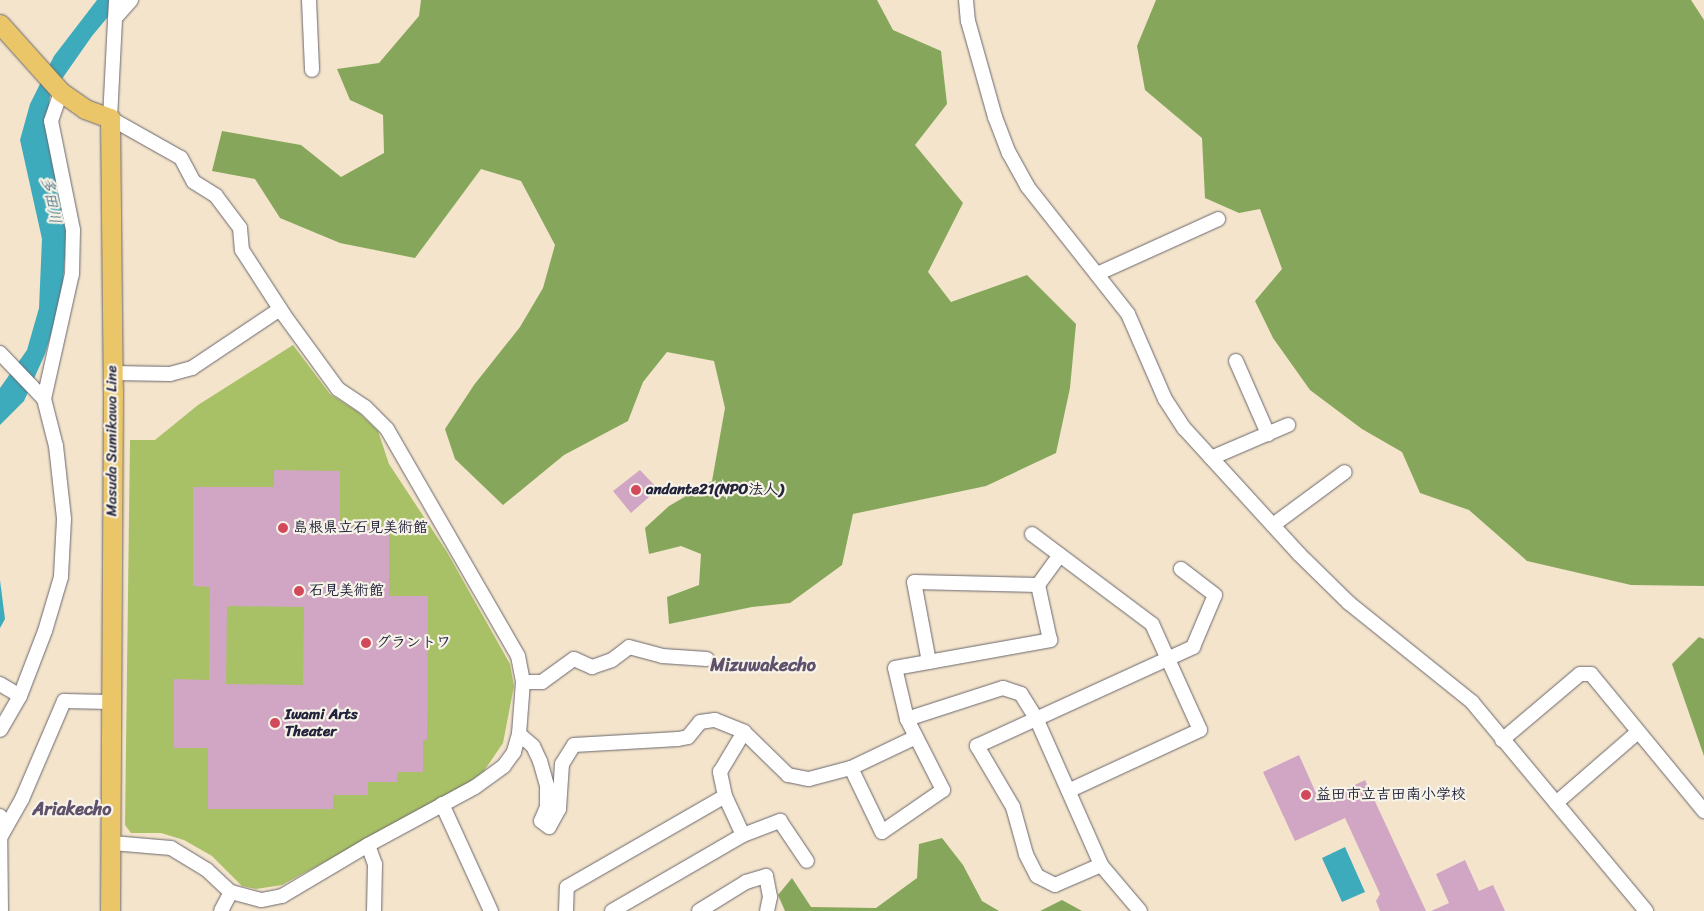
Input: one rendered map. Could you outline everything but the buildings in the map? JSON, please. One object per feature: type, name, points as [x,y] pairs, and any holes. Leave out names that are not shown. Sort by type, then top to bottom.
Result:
[{"type":"main road","points":[[0,24],[61,92],[84,110],[110,118]]},
{"type":"main road","name":"Masuda Sumikawa Line","points":[[110,118],[113,373],[109,702],[112,843],[110,911]]},
{"type":"street","points":[[112,843],[171,848],[207,870],[231,892],[261,900],[282,896],[368,844],[475,788],[504,766],[514,752],[519,734],[523,682],[518,656],[386,429],[365,407],[338,389],[280,309],[242,250],[240,228],[216,196],[194,182],[181,158],[110,118],[116,0]]},
{"type":"street","points":[[115,18],[131,0]]},
{"type":"street","points":[[309,0],[312,70]]},
{"type":"street","points":[[966,0],[995,116],[1009,153],[1027,186],[1097,274],[1133,323],[1166,399],[1184,428],[1273,525],[1349,603],[1472,702],[1646,911]]},
{"type":"street","points":[[0,730],[9,690],[45,631],[61,577],[64,519],[56,446],[44,398],[72,274],[73,230],[51,121],[61,92]]},
{"type":"street","points":[[1097,274],[1218,219]]},
{"type":"street","points":[[113,373],[170,374],[192,368],[280,309]]},
{"type":"street","points":[[5,357],[44,398]]},
{"type":"street","points":[[1236,361],[1268,434]]},
{"type":"street","points":[[1211,458],[1288,425]]},
{"type":"street","points":[[1273,525],[1344,472]]},
{"type":"street","points":[[1032,534],[1152,624],[1200,730],[1068,792]]},
{"type":"street","points":[[851,768],[882,832],[943,790],[914,738],[907,719],[896,668],[1050,640],[1038,585],[1060,555]]},
{"type":"street","points":[[1101,865],[1055,885],[1038,876],[1026,854],[1013,807],[977,746],[1193,647],[1215,595],[1181,569]]},
{"type":"street","points":[[929,662],[914,582],[1038,585]]},
{"type":"street","points":[[523,682],[542,682],[574,658],[592,667],[612,660],[629,647],[662,656],[707,658]]},
{"type":"street","points":[[1502,740],[1580,674],[1591,674],[1704,811]]},
{"type":"street","points":[[907,719],[1003,688],[1021,694],[1036,718],[1101,865],[1140,911]]},
{"type":"street","points":[[1,836],[22,799],[64,701],[109,702]]},
{"type":"street","points":[[519,734],[533,746],[540,761],[547,786],[547,807],[541,821],[549,827],[559,809],[562,764],[574,745],[678,739],[688,737],[700,722],[715,720],[744,732],[788,775],[809,779],[825,777],[851,768],[914,738]]},
{"type":"street","points":[[743,835],[726,796],[720,772],[744,732]]},
{"type":"street","points":[[1556,803],[1638,732]]},
{"type":"street","points":[[566,911],[567,887],[726,796]]},
{"type":"street","points":[[442,804],[491,911]]},
{"type":"street","points":[[0,816],[1,911]]},
{"type":"street","points":[[612,911],[743,835],[780,820],[807,861]]},
{"type":"street","points":[[368,844],[375,864],[374,911]]},
{"type":"street","points":[[699,911],[746,882],[766,876],[770,897],[767,911]]},
{"type":"street","points":[[221,911],[231,892]]},
{"type":"green space","points":[[421,0],[877,0],[893,30],[941,51],[947,104],[915,145],[963,203],[928,272],[951,302],[1027,275],[1076,324],[1070,388],[1056,453],[986,486],[853,514],[842,565],[790,603],[752,607],[669,624],[667,597],[699,585],[701,554],[681,546],[649,554],[645,528],[669,506],[712,481],[725,408],[714,361],[667,352],[643,382],[628,421],[564,455],[503,505],[455,459],[445,429],[474,385],[520,327],[543,288],[555,245],[521,181],[481,169],[415,258],[340,243],[280,218],[255,179],[212,171],[222,131],[301,145],[341,177],[384,153],[383,115],[350,100],[337,69],[379,63],[419,16]]},
{"type":"green space","points":[[1156,0],[1691,0],[1704,20],[1704,586],[1631,585],[1527,561],[1469,510],[1420,493],[1402,452],[1362,429],[1310,390],[1273,338],[1255,301],[1282,269],[1260,209],[1239,213],[1205,198],[1202,138],[1145,90],[1137,46]]},
{"type":"green space","name":"石見美術館","points":[[293,345],[330,394],[358,412],[378,431],[389,464],[447,552],[510,664],[514,686],[503,743],[484,771],[461,788],[282,885],[256,889],[242,886],[212,856],[184,840],[161,833],[131,833],[125,825],[130,440],[155,440],[198,405]]},
{"type":"green space","points":[[1699,637],[1704,639],[1704,756],[1672,664]]},
{"type":"green space","points":[[942,838],[963,865],[982,901],[999,911],[785,911],[778,895],[792,878],[811,907],[876,908],[917,878],[919,844]]},
{"type":"green space","points":[[1062,900],[1082,911],[1040,911]]},
{"type":"water","name":"多田川","points":[[97,0],[122,0],[92,36],[50,96],[46,130],[67,227],[62,298],[45,354],[24,401],[0,425],[0,388],[27,350],[39,308],[42,239],[20,140],[30,104],[54,56]]},
{"type":"water","points":[[0,580],[5,619],[0,628]]},
{"type":"water","points":[[1345,847],[1365,892],[1342,902],[1322,858]]},
{"type":"place","name":"andante21(NPO法人)","points":[[636,490]]},
{"type":"place","name":"島根県立石見美術館","points":[[283,528]]},
{"type":"place","name":"石見美術館","points":[[299,591]]},
{"type":"place","name":"グラントワ","points":[[366,643]]},
{"type":"place","name":"Iwami Arts Theater","points":[[275,723]]},
{"type":"place","name":"益田市立吉田南小学校","points":[[1306,795]]},
{"type":"district","name":"Mizuwakecho","points":[[763,665]]},
{"type":"district","name":"Ariakecho","points":[[72,809]]}]
